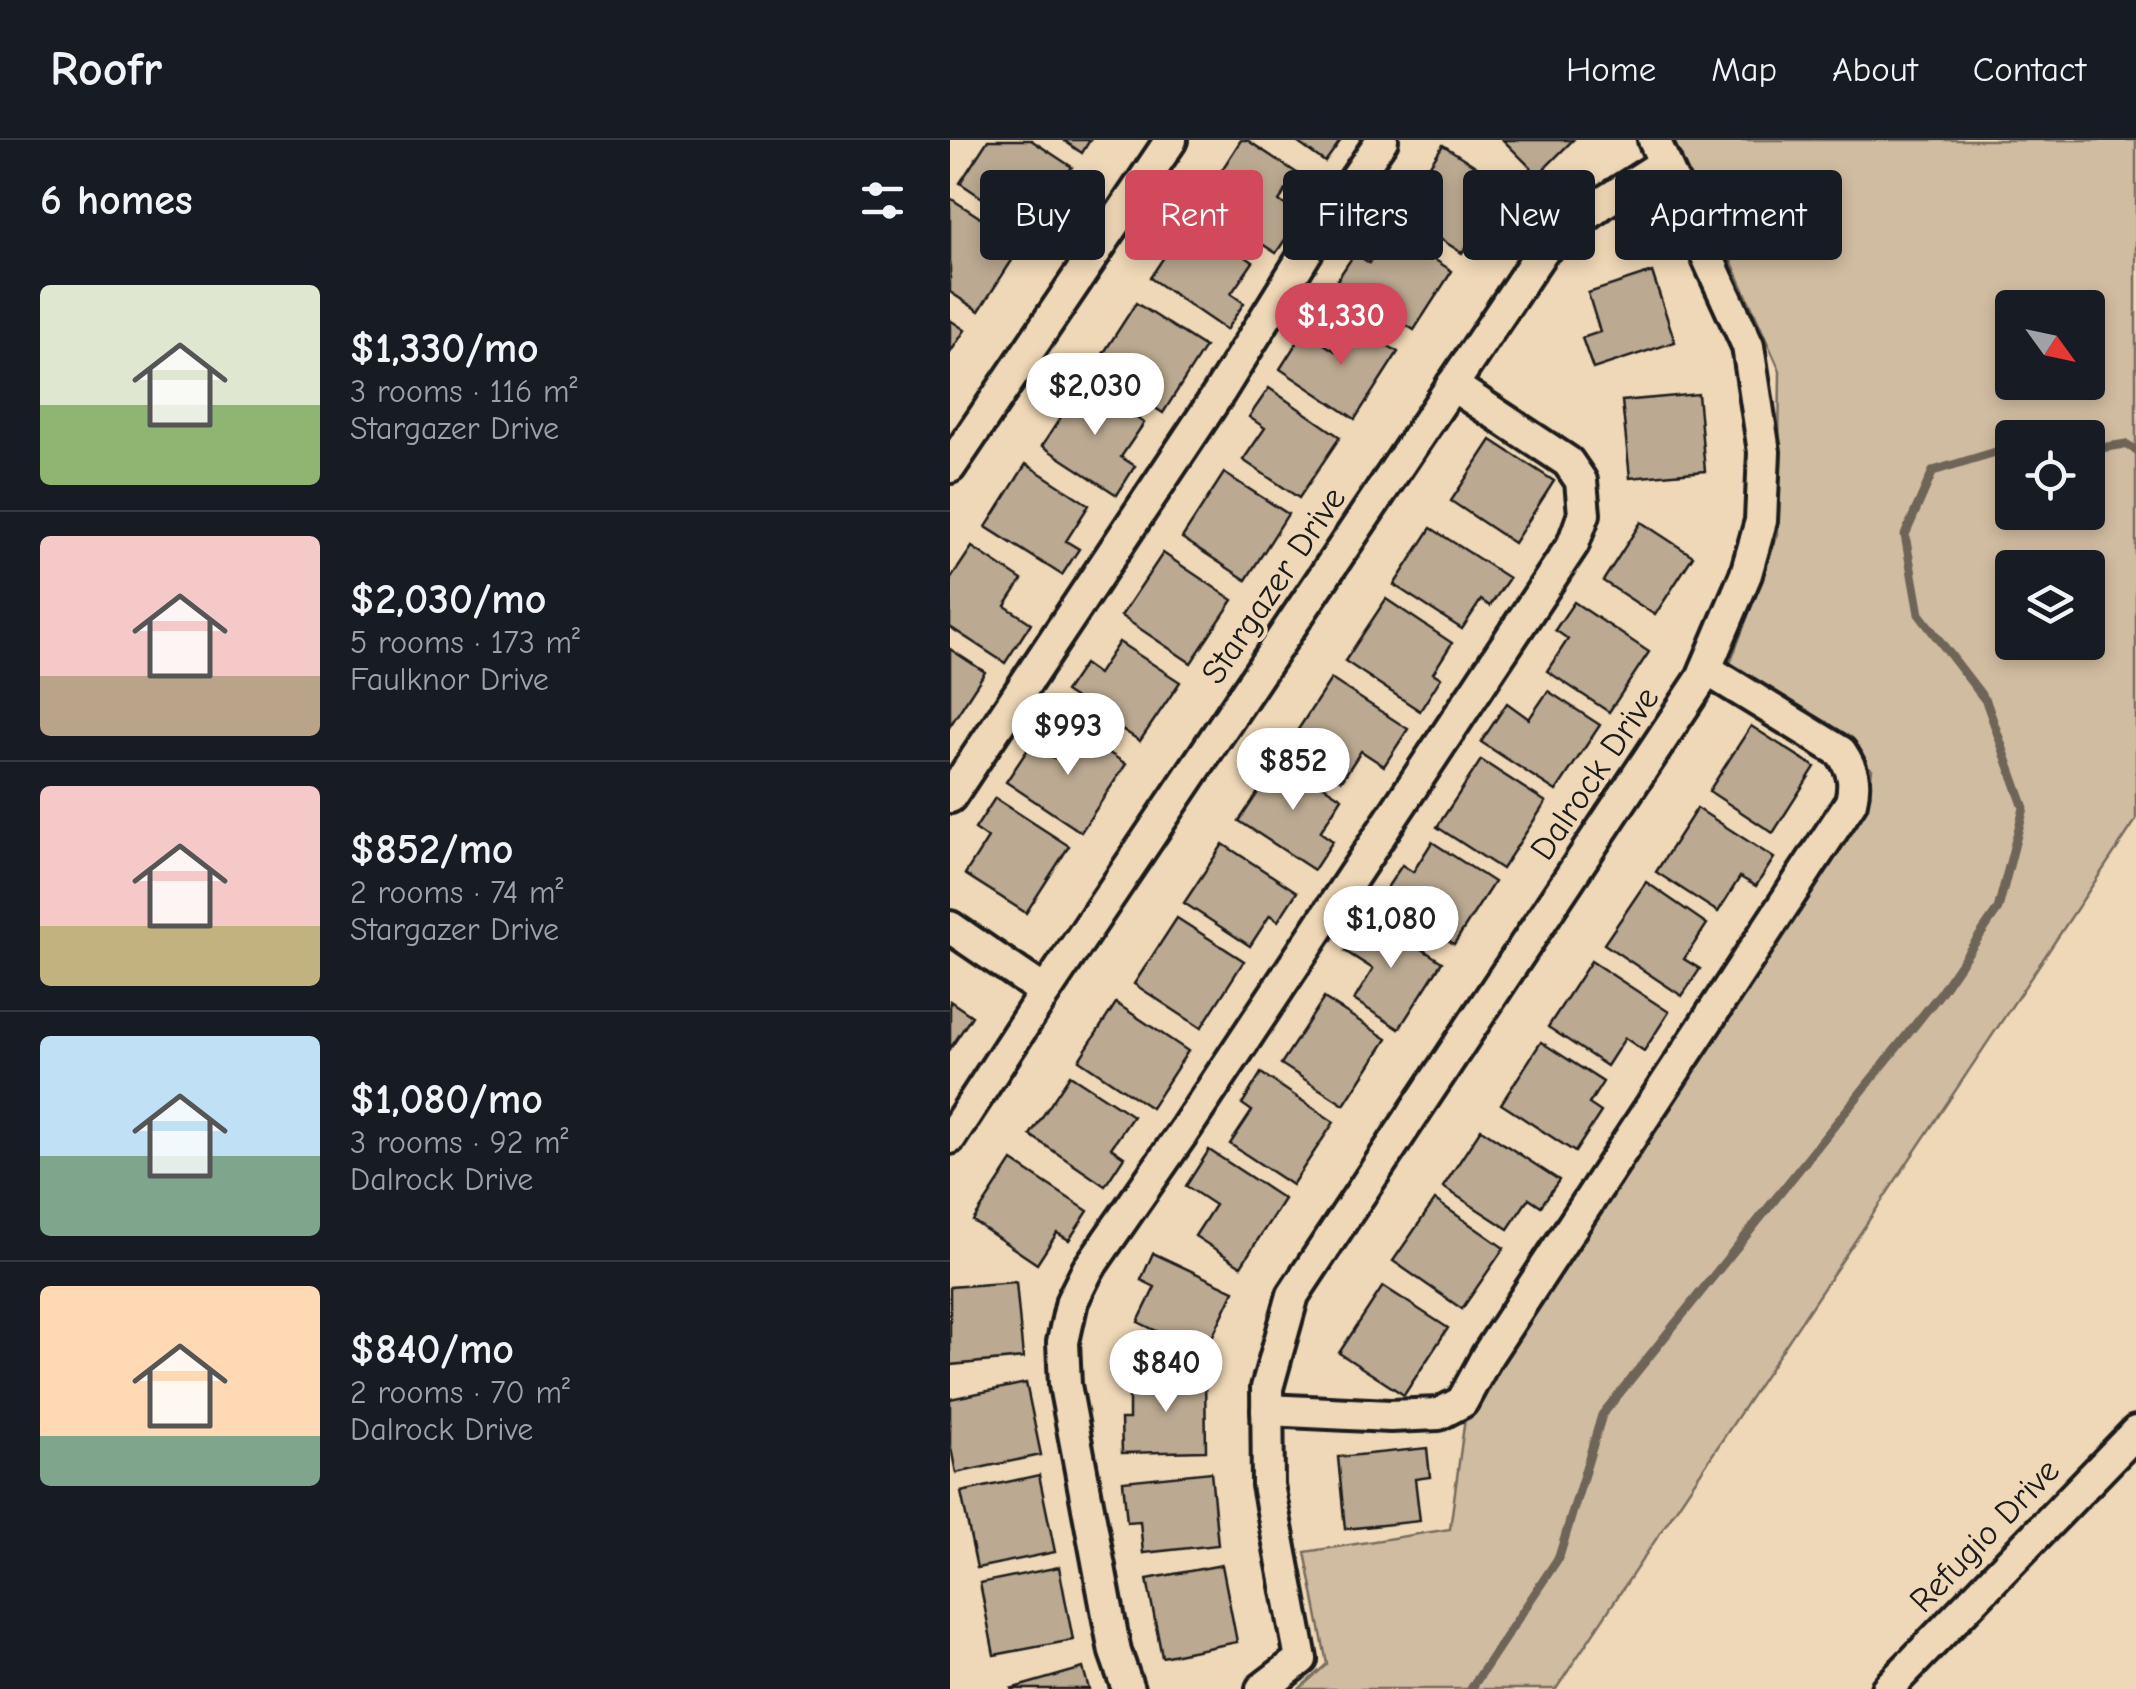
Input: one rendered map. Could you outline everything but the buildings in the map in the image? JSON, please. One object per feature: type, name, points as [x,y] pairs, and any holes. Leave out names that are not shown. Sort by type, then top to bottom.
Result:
[{"type":"street","points":[[950,467],[1171,140]]},
{"type":"street","points":[[950,797],[1220,393],[1315,238],[1382,140]]},
{"type":"street","name":"Stargazer Drive","points":[[950,1138],[1543,250],[1660,152]]},
{"type":"street","name":"Dalrock Drive","points":[[1266,1686],[1300,1659],[1268,1485],[1267,1388],[1293,1296],[1701,680],[1746,574],[1761,521],[1764,452],[1748,346],[1660,152]]},
{"type":"street","points":[[1128,1689],[1116,1652],[1065,1385],[1062,1342],[1072,1301],[1088,1269],[1574,544],[1584,514],[1580,482],[1568,462],[1452,385]]},
{"type":"street","points":[[1267,1410],[1390,1416],[1439,1414],[1462,1402],[1487,1356],[1850,802],[1855,783],[1841,752],[1706,669]]},
{"type":"street","points":[[950,927],[1045,992]]},
{"type":"street","name":"Refugio Drive","points":[[1886,1689],[2136,1432]]},
{"type":"shaded area","points":[[1669,140],[2136,140],[2136,820],[1556,1689],[1299,1689],[1327,1664],[1305,1552],[1450,1529],[1468,1396],[1869,793],[1872,769],[1727,672],[1778,534],[1780,371],[1731,260],[1842,260],[1842,170],[1685,170]]},
{"type":"waterway","points":[[2105,447],[2126,444],[2136,450]]},
{"type":"waterway","points":[[1471,1689],[1559,1557],[1602,1415],[1939,995],[1998,909],[2024,808],[1986,701],[1919,614],[1905,535],[1933,471],[1995,452]]}]
